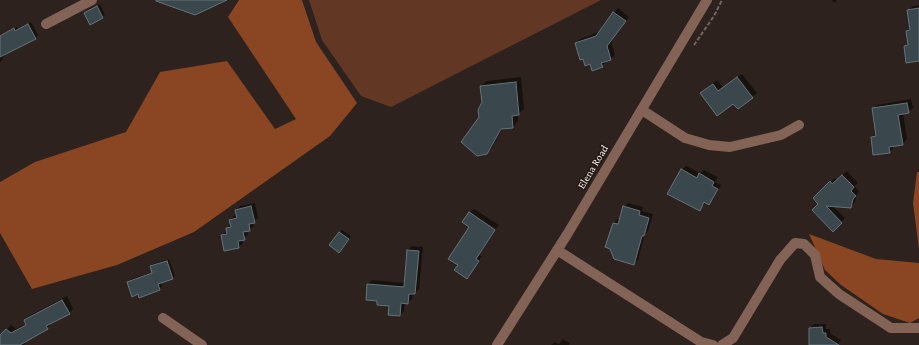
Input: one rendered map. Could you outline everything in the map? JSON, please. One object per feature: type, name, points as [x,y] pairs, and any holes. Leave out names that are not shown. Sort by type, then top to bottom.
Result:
[{"type":"street","points":[[46,24],[92,0]]},
{"type":"street","name":"Elena Road","points":[[497,345],[558,250],[707,0]]},
{"type":"street","points":[[642,110],[685,138],[730,147],[781,135],[799,125]]},
{"type":"street","points":[[722,345],[733,338],[780,260],[795,243],[804,244],[816,255],[820,277],[839,294],[891,328],[919,328]]},
{"type":"street","points":[[558,250],[702,342],[712,345]]},
{"type":"street","points":[[163,318],[202,345]]},
{"type":"shaded area","points":[[239,0],[302,0],[316,42],[357,103],[330,136],[194,232],[117,265],[32,289],[0,233],[0,182],[35,162],[126,132],[160,72],[227,61],[275,129],[296,119],[228,17]]},
{"type":"shaded area","points":[[309,0],[601,0],[391,107],[361,96],[322,40]]},
{"type":"shaded area","points":[[917,172],[919,172],[919,249],[913,203]]},
{"type":"shaded area","points":[[809,234],[876,259],[919,263],[919,318],[910,323],[883,314],[841,285],[825,270]]},
{"type":"building","points":[[156,0],[227,0],[195,15]]},
{"type":"building","points":[[97,6],[103,18],[90,25],[84,13]]},
{"type":"building","points":[[919,8],[919,61],[906,63],[904,46],[908,45],[906,31],[910,30],[907,10]]},
{"type":"building","points":[[613,12],[626,21],[607,46],[611,60],[601,63],[603,67],[592,71],[590,64],[585,66],[583,59],[580,60],[575,43],[596,36]]},
{"type":"building","points":[[28,24],[36,39],[0,57],[0,36],[14,28],[15,31]]},
{"type":"building","points":[[737,77],[753,98],[738,109],[733,104],[717,116],[700,93],[713,84],[718,91]]},
{"type":"building","points":[[516,82],[519,115],[512,116],[513,128],[501,129],[487,154],[477,156],[461,142],[479,117],[478,110],[482,102],[480,86]]},
{"type":"building","points":[[907,103],[909,113],[898,115],[903,145],[889,147],[890,153],[873,155],[871,137],[876,136],[872,108]]},
{"type":"building","points":[[681,169],[697,178],[699,173],[714,182],[712,186],[718,189],[709,205],[704,202],[700,211],[667,194]]},
{"type":"building","points":[[842,175],[854,187],[851,191],[856,196],[853,199],[851,208],[826,206],[842,223],[833,232],[812,210],[818,204],[813,198],[830,181],[832,184]]},
{"type":"building","points":[[251,206],[255,223],[249,224],[250,231],[243,232],[245,240],[238,241],[239,248],[224,251],[221,235],[227,234],[226,228],[231,227],[229,220],[237,218],[235,210]]},
{"type":"building","points":[[623,206],[640,211],[639,215],[649,218],[634,265],[614,259],[610,249],[605,247],[613,223],[618,224]]},
{"type":"building","points":[[469,212],[495,230],[476,259],[479,261],[467,279],[454,270],[458,265],[448,259],[469,227],[462,222]]},
{"type":"building","points":[[339,232],[349,239],[339,253],[329,245]]},
{"type":"building","points":[[407,250],[419,251],[415,294],[409,294],[408,304],[401,303],[400,316],[388,315],[389,306],[377,305],[377,301],[366,300],[367,284],[404,287]]},
{"type":"building","points":[[167,261],[173,279],[158,284],[160,290],[139,298],[138,294],[132,297],[127,282],[152,273],[150,266]]},
{"type":"building","points":[[62,300],[70,314],[46,326],[48,329],[20,345],[0,345],[0,335],[6,329],[11,333],[26,325],[24,320]]},
{"type":"building","points":[[822,327],[823,333],[826,333],[826,337],[839,345],[809,345],[809,328]]}]
